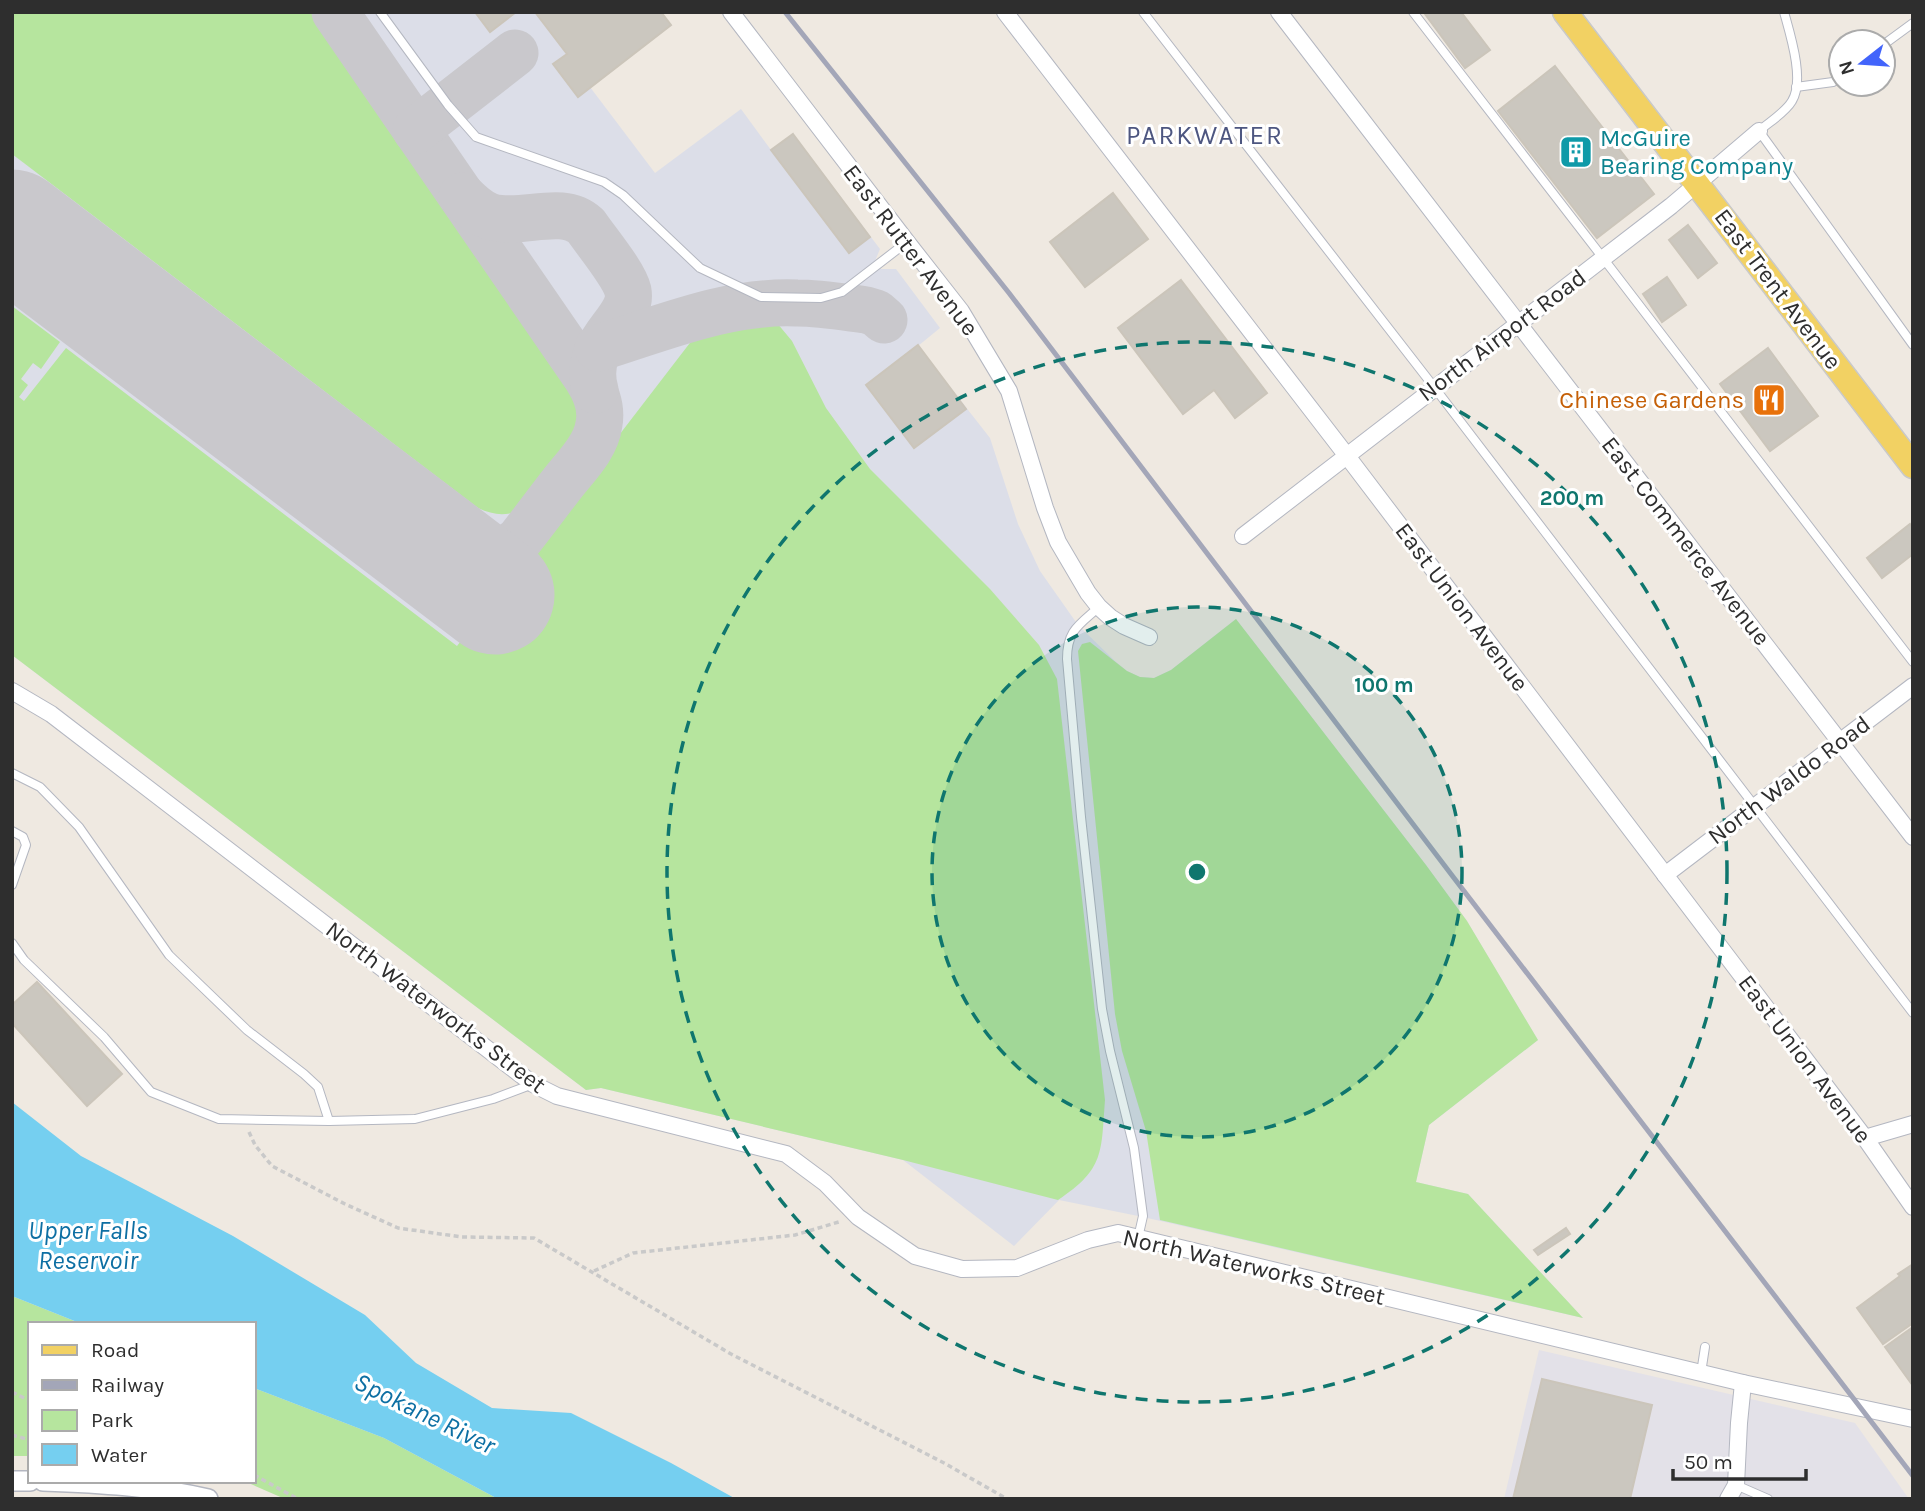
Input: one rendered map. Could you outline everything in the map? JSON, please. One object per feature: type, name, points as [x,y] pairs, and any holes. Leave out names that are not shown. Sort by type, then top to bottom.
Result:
[{"type":"main road","name":"East Trent Avenue","points":[[1565,12],[1913,466]]},
{"type":"street","name":"East Rutter Avenue","points":[[731,12],[961,311],[1009,391],[1045,508],[1058,542],[1076,574],[1099,607],[1124,626],[1149,637]]},
{"type":"street","name":"East Union Avenue","points":[[1005,12],[1665,874],[1865,1138],[1913,1207]]},
{"type":"street","name":"East Commerce Avenue","points":[[1279,12],[1913,837]]},
{"type":"street","name":"North Airport Road","points":[[1243,536],[1604,258],[1698,184],[1759,131]]},
{"type":"street","name":"North Waldo Road","points":[[1665,874],[1913,686]]},
{"type":"street","name":"North Waterworks Street","points":[[12,691],[51,714],[533,1084],[557,1096],[786,1154],[825,1183],[858,1217],[915,1256],[962,1269],[1017,1268],[1088,1240],[1118,1233],[1743,1383],[1913,1419]]},
{"type":"street","points":[[1865,1138],[1913,1124]]},
{"type":"street","points":[[1732,1492],[1743,1383]]},
{"type":"street","points":[[103,1483],[172,1490],[208,1499]]},
{"type":"lane","points":[[380,12],[455,114],[476,137],[604,182],[623,195],[700,268],[761,297],[821,298],[842,292],[906,242]]},
{"type":"lane","points":[[1143,12],[1913,1013]]},
{"type":"lane","points":[[1413,12],[1913,662]]},
{"type":"lane","points":[[1784,12],[1795,60],[1796,87],[1791,103],[1759,131],[1913,345]]},
{"type":"lane","points":[[1897,35],[1913,23]]},
{"type":"lane","points":[[1796,87],[1827,83]]},
{"type":"lane","points":[[1099,607],[1074,629],[1068,640],[1067,659],[1102,1009],[1138,1170],[1143,1216],[1138,1238]]},
{"type":"lane","points":[[12,774],[40,788],[79,827],[169,955],[247,1030],[317,1087],[329,1121]]},
{"type":"lane","points":[[12,831],[23,837],[26,845],[12,885]]},
{"type":"lane","points":[[12,943],[24,960],[104,1037],[151,1092],[219,1119],[415,1119],[493,1099],[533,1084]]},
{"type":"lane","points":[[1701,1373],[1705,1347]]},
{"type":"lane","points":[[1732,1492],[1768,1499]]},
{"type":"path","points":[[243,1119],[255,1145],[272,1166],[345,1204],[398,1228],[462,1237],[534,1238],[731,1354],[946,1464],[1007,1499]]},
{"type":"path","points":[[593,1272],[633,1253],[795,1235],[858,1217]]},
{"type":"path","points":[[12,1392],[28,1400]]},
{"type":"path","points":[[256,1476],[298,1499]]},
{"type":"shaded area","points":[[12,12],[661,12],[671,25],[590,87],[655,173],[741,109],[771,150],[793,134],[880,249],[875,261],[881,269],[896,269],[940,328],[918,346],[990,438],[1018,524],[1040,571],[1078,625],[1127,671],[1140,677],[1154,678],[1171,670],[1236,619],[1467,921],[1538,1040],[1429,1125],[1416,1182],[1468,1194],[1583,1318],[1059,1200],[1014,1246],[903,1160],[601,1088],[586,1090],[12,655]]},
{"type":"shaded area","points":[[1539,1350],[1855,1423],[1909,1499],[1504,1499]]},
{"type":"green space","points":[[12,12],[318,12],[583,394],[587,412],[585,430],[525,509],[501,514],[478,508],[12,154]]},
{"type":"green space","points":[[12,306],[60,342],[41,369],[33,363],[21,379],[28,385],[19,397],[24,401],[66,348],[457,646],[696,335],[723,325],[772,317],[792,341],[826,408],[870,469],[990,589],[1039,645],[1057,679],[1105,1100],[1098,1158],[1085,1179],[1058,1200],[601,1088],[586,1090],[12,655]]},
{"type":"green space","points":[[1236,619],[1467,921],[1538,1040],[1429,1125],[1416,1182],[1468,1194],[1583,1318],[1160,1220],[1146,1131],[1122,1051],[1115,1014],[1078,651],[1082,644],[1090,642],[1127,671],[1140,677],[1154,678],[1171,670]]},
{"type":"green space","points":[[12,1296],[77,1322],[28,1322],[28,1456],[12,1456]]},
{"type":"green space","points":[[256,1389],[384,1438],[498,1499],[285,1499],[249,1483],[256,1483]]},
{"type":"water","name":"Upper Falls Reservoir","points":[[12,1102],[81,1156],[233,1236],[365,1315],[416,1363],[492,1408],[571,1413],[736,1499],[498,1499],[384,1438],[256,1389],[256,1322],[77,1322],[12,1296]]},
{"type":"building","points":[[475,12],[516,12],[490,32]]},
{"type":"building","points":[[535,12],[661,12],[671,25],[578,97],[553,64],[567,54]]},
{"type":"building","points":[[1461,12],[1490,50],[1465,68],[1425,14]]},
{"type":"building","name":"McGuire Bearing Company","points":[[1555,66],[1654,194],[1597,238],[1498,111]]},
{"type":"building","points":[[793,134],[870,237],[849,253],[771,150]]},
{"type":"building","points":[[1113,193],[1148,239],[1085,287],[1050,242]]},
{"type":"building","points":[[1688,225],[1717,263],[1698,278],[1669,240]]},
{"type":"building","points":[[1667,277],[1686,305],[1662,322],[1643,294]]},
{"type":"building","points":[[1181,280],[1267,393],[1235,418],[1214,390],[1183,414],[1118,328]]},
{"type":"building","points":[[918,345],[966,409],[914,448],[866,385]]},
{"type":"building","name":"Chinese Gardens","points":[[1768,348],[1818,416],[1770,451],[1720,384]]},
{"type":"building","points":[[1910,524],[1913,528],[1913,554],[1882,578],[1867,558]]},
{"type":"building","points":[[37,982],[122,1074],[87,1106],[12,1023],[12,1005]]},
{"type":"building","points":[[1566,1228],[1570,1234],[1538,1255],[1534,1250]]},
{"type":"building","points":[[1913,1264],[1913,1323],[1883,1344],[1857,1308]]},
{"type":"building","points":[[1913,1327],[1913,1386],[1885,1347]]},
{"type":"building","points":[[1542,1379],[1652,1405],[1630,1499],[1513,1499]]},
{"type":"taxiway","points":[[335,12],[587,378],[599,406],[599,424],[590,448],[519,540],[502,551],[483,557],[442,556]]},
{"type":"taxiway","points":[[416,130],[515,53]]},
{"type":"taxiway","points":[[462,196],[481,212],[501,219],[552,216],[576,219],[586,226],[616,267],[628,291],[628,302],[595,358],[595,390]]},
{"type":"taxiway","points":[[598,348],[696,317],[771,303],[814,304],[866,310],[876,313],[884,320]]},
{"type":"runway","points":[[12,229],[495,595]]},
{"type":"railway","points":[[785,12],[1009,293],[1913,1476]]},
{"type":"place","name":"McGuire Bearing Company","points":[[1576,152]]},
{"type":"place","name":"Chinese Gardens","points":[[1769,400]]},
{"type":"district","name":"PARKWATER","points":[[1205,135]]},
{"type":"water label","name":"Spokane River","points":[[425,1413]]}]
